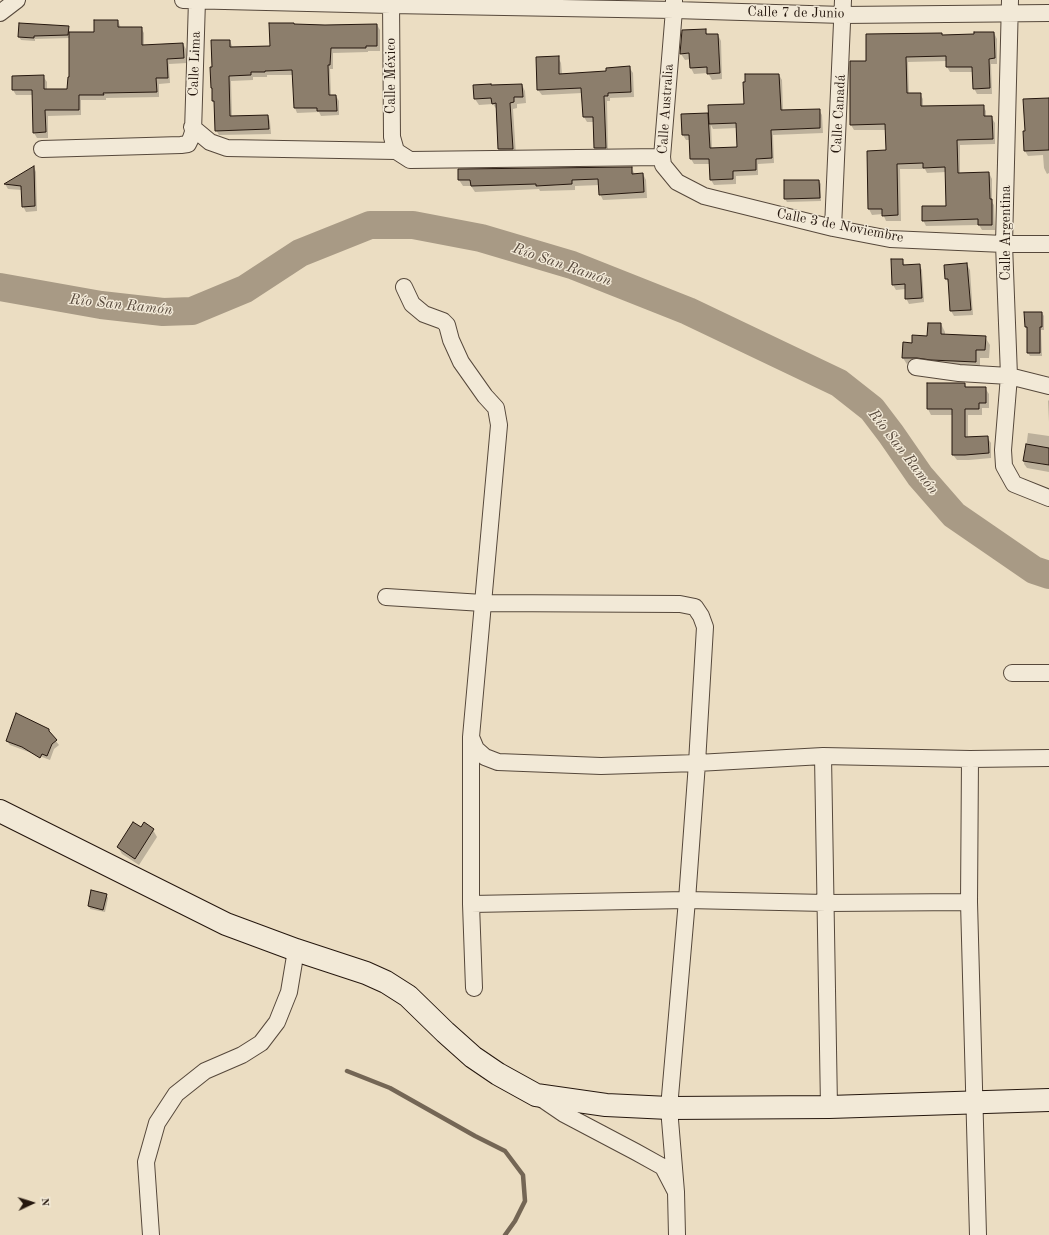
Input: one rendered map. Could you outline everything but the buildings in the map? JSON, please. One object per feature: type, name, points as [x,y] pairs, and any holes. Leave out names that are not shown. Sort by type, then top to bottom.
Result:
[{"type":"main road","points":[[0,811],[226,924],[296,950],[366,973],[386,982],[408,996],[473,1057],[504,1078],[536,1095],[606,1105],[669,1108],[829,1107],[1049,1100]]},
{"type":"street","points":[[0,14],[17,0]]},
{"type":"street","name":"Calle 7 de Junio","points":[[184,0],[843,7],[1010,6],[1049,13]]},
{"type":"street","name":"Calle Lima","points":[[42,149],[188,144],[193,132],[198,0]]},
{"type":"street","name":"Calle México","points":[[391,3],[392,137],[396,151]]},
{"type":"street","name":"Calle Australia","points":[[674,5],[662,157],[663,165],[677,182],[704,196]]},
{"type":"street","name":"Calle Argentina","points":[[1010,6],[1004,244],[1009,376],[1003,450],[1004,466],[1014,484],[1049,498]]},
{"type":"street","name":"Calle Canadá","points":[[833,228],[843,7]]},
{"type":"street","points":[[192,127],[210,142],[227,148],[396,151],[410,160],[662,157]]},
{"type":"street","name":"Calle 3 de Noviembre","points":[[704,196],[833,228],[890,239],[1004,244],[1049,244]]},
{"type":"street","points":[[404,287],[412,304],[424,314],[443,321],[447,325],[451,340],[461,362],[496,408],[499,424],[471,736],[471,904],[474,988]]},
{"type":"street","points":[[916,367],[958,373],[1009,376],[1049,386]]},
{"type":"street","points":[[386,598],[483,603],[680,604],[695,607],[701,616],[705,627],[687,900],[669,1108],[676,1192],[677,1235]]},
{"type":"street","points":[[1012,673],[1049,673]]},
{"type":"street","points":[[471,736],[476,749],[485,757],[498,762],[601,766],[696,763],[823,756],[970,759],[1049,758]]},
{"type":"street","points":[[823,756],[829,1107]]},
{"type":"street","points":[[970,759],[969,902],[978,1235]]},
{"type":"street","points":[[471,904],[687,900],[826,903],[969,902]]},
{"type":"street","points":[[151,1235],[146,1162],[158,1124],[176,1094],[205,1071],[242,1056],[261,1043],[277,1022],[290,992],[296,950]]},
{"type":"street","points":[[536,1095],[564,1114],[663,1167],[676,1192]]},
{"type":"waterway","name":"Río San Ramón","points":[[0,287],[101,305],[163,312],[192,311],[245,289],[300,253],[370,225],[413,225],[481,238],[572,265],[688,311],[839,383],[872,409],[920,476],[954,515],[1034,570],[1049,575]]},
{"type":"waterway","points":[[347,1071],[390,1088],[475,1136],[505,1151],[523,1175],[525,1201],[515,1221],[505,1235]]}]
